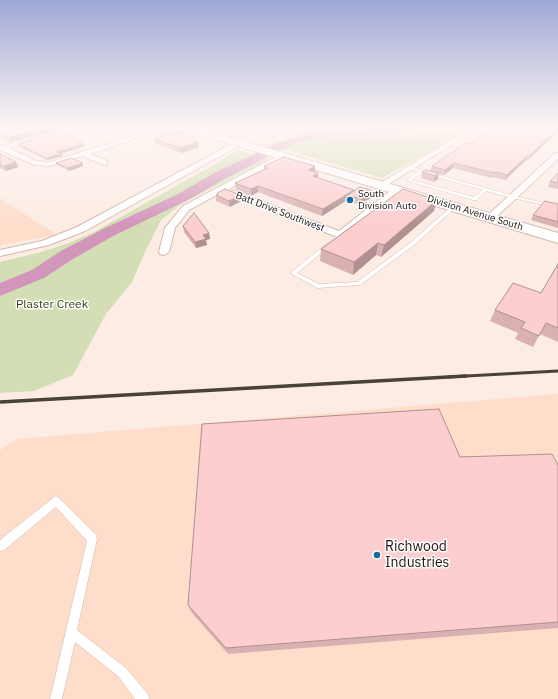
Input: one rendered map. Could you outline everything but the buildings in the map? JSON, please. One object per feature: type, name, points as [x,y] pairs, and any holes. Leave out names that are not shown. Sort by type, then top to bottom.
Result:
[{"type":"main road","name":"Division Avenue South","points":[[296,160],[558,238]]},
{"type":"street","points":[[27,160],[42,164],[50,164],[63,160]]},
{"type":"street","points":[[97,160],[104,163]]},
{"type":"street","points":[[0,253],[45,242],[81,229],[214,160]]},
{"type":"street","points":[[164,252],[168,234],[180,214],[199,200],[272,160]]},
{"type":"street","points":[[381,185],[423,160]]},
{"type":"street","points":[[490,218],[553,160]]},
{"type":"street","name":"Batt Drive Southwest","points":[[221,189],[340,235]]},
{"type":"street","points":[[340,235],[397,190]]},
{"type":"lane","points":[[410,168],[513,197],[558,207]]},
{"type":"lane","points":[[421,171],[409,180],[475,199],[486,189]]},
{"type":"lane","points":[[427,199],[439,189]]},
{"type":"lane","points":[[340,235],[293,273],[318,286],[358,284],[412,244],[454,207]]},
{"type":"lane","points":[[0,546],[56,501],[92,539],[56,699]]},
{"type":"lane","points":[[71,632],[122,672],[143,699]]},
{"type":"shaded area","points":[[0,198],[57,235],[0,245]]},
{"type":"shaded area","points":[[558,394],[558,699],[0,699],[0,450],[17,439]]},
{"type":"green space","name":"Plaster Creek","points":[[222,160],[267,160],[180,205],[161,220],[132,282],[106,314],[73,375],[34,391],[0,393],[0,262],[38,253],[69,243],[94,232]]},
{"type":"green space","points":[[319,160],[415,160],[382,178]]},
{"type":"waterway","name":"Plaster Creek","points":[[0,290],[38,274],[67,255],[109,232],[183,197],[221,175],[252,160]]},
{"type":"railway","points":[[451,377],[558,371]]},
{"type":"railway","points":[[451,377],[466,376]]},
{"type":"railway","points":[[0,402],[451,377]]},
{"type":"place","name":"South Division Auto","points":[[350,200]]},
{"type":"place","name":"Richwood Industries","points":[[377,555]]}]
